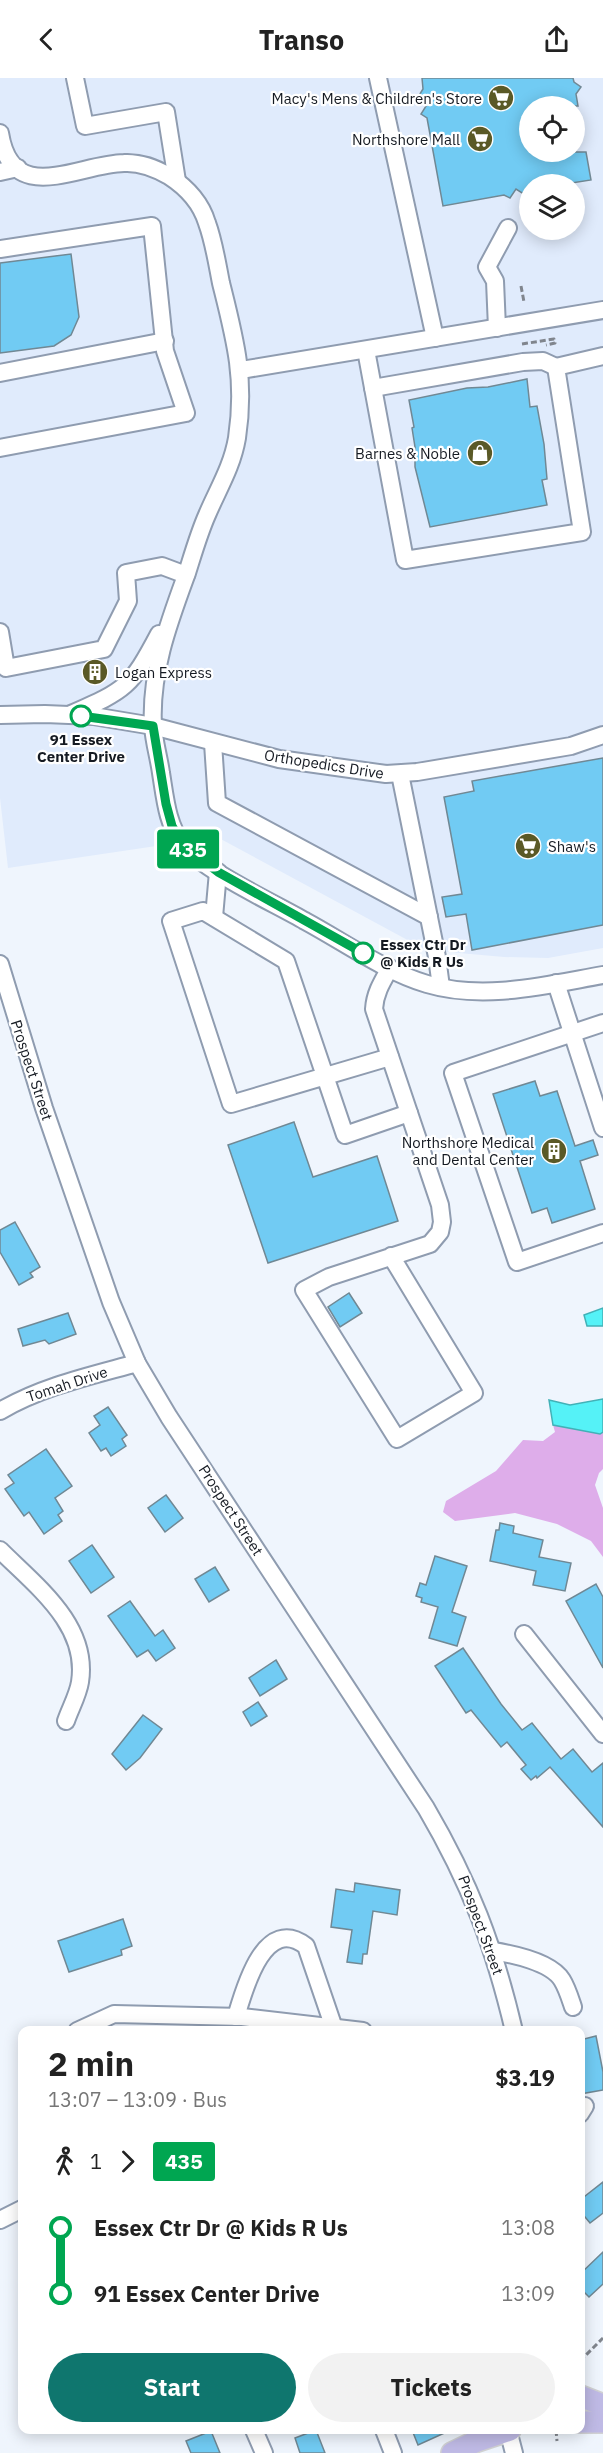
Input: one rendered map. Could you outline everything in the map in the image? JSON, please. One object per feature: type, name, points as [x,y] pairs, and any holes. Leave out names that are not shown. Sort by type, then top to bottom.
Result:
[{"type":"main road","points":[[585,2398],[603,2405]]},
{"type":"main road","points":[[585,2422],[603,2422]]},
{"type":"main road","points":[[452,2453],[499,2434]]},
{"type":"street","points":[[75,78],[85,126],[166,112],[177,181]]},
{"type":"street","points":[[378,78],[435,338]]},
{"type":"street","points":[[0,133],[6,156],[18,168],[33,177],[50,178],[121,163],[136,163],[154,168],[177,181],[189,192],[207,223],[241,370],[240,409],[234,456],[206,516],[163,640],[156,675],[153,726],[166,804],[172,826],[184,846],[218,872],[390,968],[424,983],[441,987],[498,991],[603,975]]},
{"type":"street","points":[[0,172],[18,168]]},
{"type":"street","points":[[0,249],[152,226],[165,351],[186,412],[0,448]]},
{"type":"street","points":[[497,328],[495,281],[487,267],[508,228]]},
{"type":"street","points":[[241,370],[603,310]]},
{"type":"street","points":[[0,373],[165,341]]},
{"type":"street","points":[[366,350],[405,560],[582,532],[556,367]]},
{"type":"street","points":[[373,388],[523,362],[543,361],[556,367],[603,356]]},
{"type":"street","points":[[0,632],[6,668],[104,649],[128,602],[126,573],[141,568],[162,566],[186,575]]},
{"type":"street","points":[[67,715],[120,691],[133,680],[173,609]]},
{"type":"street","name":"Orthopedics Drive","points":[[0,715],[93,716],[153,726],[279,759],[386,774],[400,774],[571,746],[603,735]]},
{"type":"street","points":[[213,743],[217,803],[429,917]]},
{"type":"street","points":[[400,774],[441,987]]},
{"type":"street","points":[[214,917],[218,872]]},
{"type":"street","points":[[390,1057],[325,1077],[231,1104],[171,921],[203,911],[286,962],[325,1077],[345,1135],[409,1113]]},
{"type":"street","name":"Prospect Street","points":[[0,964],[48,1119],[111,1302],[137,1363],[169,1417],[426,1808],[462,1873],[493,1951],[513,2026]]},
{"type":"street","points":[[390,968],[379,986],[374,1009],[440,1205],[442,1222],[440,1233],[429,1244],[391,1256],[329,1277],[304,1290],[397,1439],[474,1393],[391,1256]]},
{"type":"street","points":[[556,983],[603,1128]]},
{"type":"street","points":[[603,1023],[453,1073],[516,1262],[603,1233]]},
{"type":"street","name":"Tomah Drive","points":[[0,1411],[24,1397],[52,1386],[137,1363]]},
{"type":"street","points":[[0,1550],[49,1598],[75,1637],[81,1663],[80,1684],[66,1721]]},
{"type":"street","points":[[524,1634],[603,1734]]},
{"type":"street","points":[[236,2017],[249,1976],[267,1947],[274,1942],[293,1939],[306,1946],[340,2026]]},
{"type":"street","points":[[493,1951],[514,1954],[546,1967],[562,1978],[573,2007]]},
{"type":"street","points":[[87,2026],[114,2014],[236,2017],[315,2026]]},
{"type":"street","points":[[0,2220],[18,2211]]},
{"type":"street","points":[[256,2434],[264,2453]]},
{"type":"street","points":[[386,2434],[393,2453]]},
{"type":"street","points":[[510,2434],[514,2453]]},
{"type":"path","points":[[521,286],[524,302]]},
{"type":"path","points":[[585,2356],[603,2338]]},
{"type":"path","points":[[556,2434],[557,2441]]},
{"type":"shaded area","name":"Northshore Mall","points":[[0,78],[603,78],[603,948],[548,958],[504,957],[426,950],[217,837],[8,868],[0,798]]},
{"type":"shaded area","points":[[553,1425],[600,1434],[603,1432],[603,1469],[595,1485],[603,1508],[603,1557],[591,1541],[557,1524],[515,1513],[455,1521],[443,1512],[446,1501],[496,1471],[523,1440],[543,1441],[555,1432]]},
{"type":"water","points":[[603,1308],[603,1326],[587,1326],[584,1315]]},
{"type":"water","points":[[603,1399],[603,1432],[600,1434],[553,1425],[549,1400],[570,1405]]},
{"type":"building","name":"Northshore Mall","points":[[422,78],[573,78],[574,82],[581,87],[576,96],[519,96],[519,162],[585,162],[586,152],[591,180],[585,181],[585,174],[519,174],[519,191],[516,189],[510,198],[504,195],[443,206],[427,118],[421,114],[428,103],[418,97],[423,89]]},
{"type":"building","points":[[71,254],[79,317],[71,335],[54,346],[0,353],[0,263]]},
{"type":"building","name":"Barnes & Noble","points":[[527,379],[530,407],[537,406],[544,444],[547,479],[542,480],[547,505],[430,527],[415,467],[412,428],[414,427],[409,400]]},
{"type":"building","name":"Shaw's","points":[[603,758],[603,925],[472,950],[466,914],[446,917],[442,897],[462,894],[444,797],[474,791],[472,781]]},
{"type":"building","name":"Northshore Medical and Dental Center","points":[[535,1081],[540,1096],[557,1091],[575,1146],[593,1140],[598,1155],[580,1161],[595,1209],[552,1223],[547,1208],[532,1213],[493,1094]]},
{"type":"building","points":[[294,1122],[313,1177],[377,1156],[398,1221],[268,1263],[228,1145]]},
{"type":"building","points":[[15,1222],[40,1267],[30,1273],[33,1277],[19,1285],[0,1252],[0,1230]]},
{"type":"building","points":[[349,1293],[362,1313],[340,1327],[328,1307]]},
{"type":"building","points":[[68,1313],[76,1334],[49,1344],[45,1340],[23,1346],[18,1329]]},
{"type":"building","points":[[108,1407],[127,1435],[122,1439],[126,1446],[111,1456],[106,1448],[101,1451],[89,1433],[100,1425],[94,1416]]},
{"type":"building","points":[[46,1449],[72,1486],[55,1498],[63,1511],[58,1515],[62,1521],[44,1534],[29,1512],[24,1516],[5,1489],[14,1483],[8,1475]]},
{"type":"building","points":[[166,1495],[183,1518],[165,1532],[148,1508]]},
{"type":"building","points":[[500,1523],[514,1526],[513,1533],[543,1540],[539,1557],[571,1563],[565,1591],[533,1585],[536,1571],[490,1561],[496,1530],[499,1530]]},
{"type":"building","points":[[92,1545],[114,1577],[91,1593],[69,1561]]},
{"type":"building","points":[[435,1556],[467,1566],[452,1612],[466,1617],[457,1646],[429,1638],[438,1607],[421,1602],[422,1598],[416,1596],[420,1583],[426,1585]]},
{"type":"building","points":[[215,1567],[229,1590],[209,1602],[195,1579]]},
{"type":"building","points":[[596,1584],[603,1597],[603,1668],[566,1601]]},
{"type":"building","points":[[130,1601],[155,1636],[163,1630],[175,1648],[156,1661],[148,1650],[137,1657],[108,1616]]},
{"type":"building","points":[[463,1648],[501,1704],[522,1730],[532,1723],[561,1759],[573,1749],[592,1772],[603,1763],[603,1827],[550,1767],[531,1780],[521,1769],[526,1765],[507,1742],[501,1747],[471,1710],[466,1713],[435,1666]]},
{"type":"building","points":[[276,1660],[287,1679],[260,1696],[249,1678]]},
{"type":"building","points":[[258,1702],[267,1716],[251,1726],[243,1712]]},
{"type":"building","points":[[143,1715],[162,1729],[140,1758],[126,1770],[112,1754]]},
{"type":"building","points":[[355,1883],[400,1890],[397,1915],[373,1911],[367,1954],[363,1954],[362,1964],[347,1962],[352,1930],[331,1927],[336,1889],[354,1892]]},
{"type":"building","points":[[123,1919],[132,1946],[121,1950],[122,1955],[69,1972],[58,1941]]},
{"type":"building","points":[[596,2036],[603,2072],[603,2090],[585,2093],[585,2039]]},
{"type":"building","points":[[603,2182],[603,2213],[590,2223],[585,2217],[585,2196]]},
{"type":"building","points":[[603,2252],[603,2284],[589,2297],[585,2293],[585,2269]]},
{"type":"building","points":[[204,2434],[212,2434],[220,2453],[191,2453],[186,2441]]},
{"type":"building","points":[[306,2434],[318,2434],[325,2453],[300,2453],[295,2438]]},
{"type":"building","points":[[414,2434],[442,2434],[418,2445]]},
{"type":"bus line","name":"435","points":[[81,716],[153,726],[166,804],[172,826],[184,846],[218,872],[363,953]]},
{"type":"place","name":"Macy's Mens & Children's Store","points":[[501,98]]},
{"type":"place","name":"Northshore Mall","points":[[480,139]]},
{"type":"place","name":"Barnes & Noble","points":[[480,453]]},
{"type":"place","name":"Logan Express","points":[[95,672]]},
{"type":"place","name":"91 Essex Center Drive","points":[[81,716]]},
{"type":"place","name":"Shaw's","points":[[528,846]]},
{"type":"place","name":"Essex Ctr Dr @ Kids R Us","points":[[363,953]]},
{"type":"place","name":"Northshore Medical and Dental Center","points":[[554,1151]]}]
